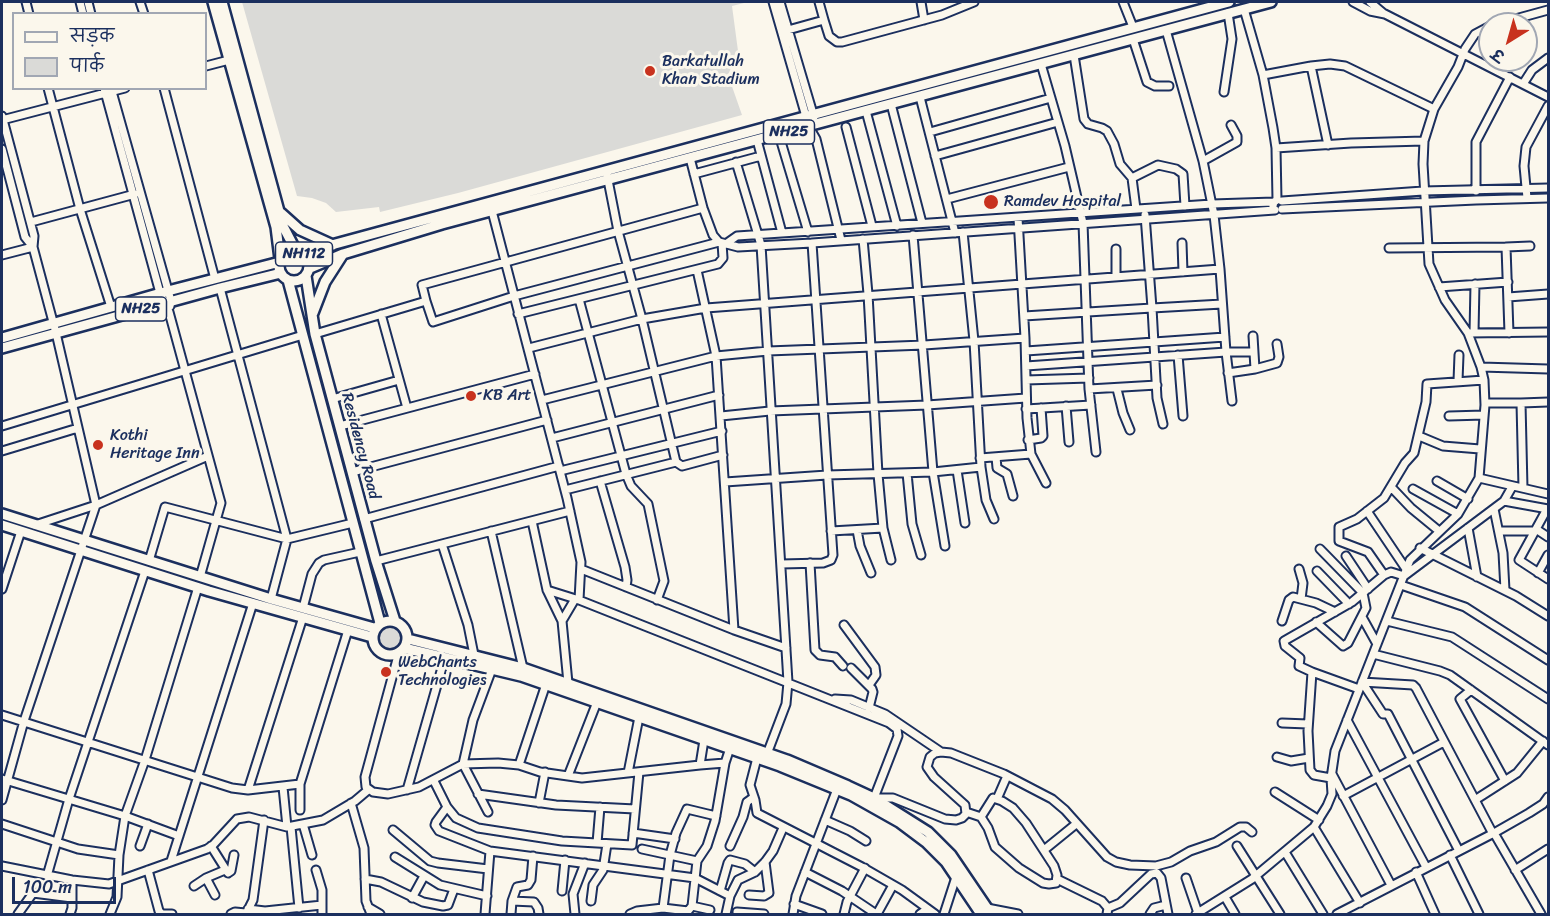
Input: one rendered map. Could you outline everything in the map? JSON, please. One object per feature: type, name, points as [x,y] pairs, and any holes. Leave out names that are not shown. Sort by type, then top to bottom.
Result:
[{"type":"main road","points":[[213,2],[276,227],[280,261]]},
{"type":"main road","points":[[222,2],[279,211],[287,236],[299,252]]},
{"type":"main road","name":"NH25","points":[[299,252],[333,245],[1228,2]]},
{"type":"main road","name":"NH25","points":[[308,272],[343,254],[492,211],[1271,2]]},
{"type":"main road","points":[[279,211],[300,230],[333,245]]},
{"type":"main road","name":"NH112","points":[[289,252],[299,252],[308,259],[308,272],[298,281],[285,277],[280,261],[289,252]]},
{"type":"main road","points":[[312,316],[325,282],[343,254]]},
{"type":"main road","name":"NH25","points":[[2,338],[54,328],[217,283],[280,261]]},
{"type":"main road","name":"Residency Road","points":[[308,272],[315,334],[364,519],[395,621]]},
{"type":"main road","name":"NH25","points":[[217,283],[285,277]]},
{"type":"main road","name":"Residency Road","points":[[285,277],[303,335],[353,523],[376,629]]},
{"type":"main road","name":"NH25","points":[[2,348],[111,307],[165,297]]},
{"type":"main road","points":[[2,514],[271,599],[348,630],[376,629],[385,621],[395,621],[405,628],[404,647]]},
{"type":"main road","points":[[2,525],[254,603],[376,629]]},
{"type":"main road","points":[[376,629],[376,648],[380,652],[392,655],[404,647],[474,655],[523,668],[787,760],[874,798],[910,819],[940,843],[951,855],[986,912]]},
{"type":"main road","points":[[404,647],[546,684],[730,748],[837,789],[899,822],[927,843],[946,862],[986,912]]},
{"type":"street","points":[[773,2],[813,126],[841,240]]},
{"type":"street","points":[[780,2],[810,116]]},
{"type":"street","points":[[819,2],[829,36],[837,42],[924,20],[975,2]]},
{"type":"street","points":[[921,2],[924,20]]},
{"type":"street","points":[[1124,2],[1133,27]]},
{"type":"street","points":[[1353,2],[1370,11],[1384,14]]},
{"type":"street","points":[[1370,2],[1384,14],[1548,97]]},
{"type":"street","points":[[1244,9],[1263,75],[1276,148],[1278,204]]},
{"type":"street","points":[[1224,92],[1232,39],[1228,13]]},
{"type":"street","points":[[788,30],[824,20]]},
{"type":"street","points":[[1166,30],[1203,160],[1214,215],[1232,402]]},
{"type":"street","points":[[1471,333],[1445,300],[1429,264],[1423,202],[1424,141],[1434,108],[1463,54],[1478,32]]},
{"type":"street","points":[[1133,39],[1147,82],[1155,86],[1168,86]]},
{"type":"street","points":[[1074,55],[1084,119],[1088,124],[1107,131],[1120,164],[1131,178],[1136,209]]},
{"type":"street","points":[[1523,84],[1532,70],[1548,58]]},
{"type":"street","points":[[207,66],[229,60]]},
{"type":"street","points":[[1041,64],[1082,212],[1089,389],[1096,452]]},
{"type":"street","points":[[1263,75],[1311,66],[1330,64],[1345,66],[1434,108]]},
{"type":"street","points":[[1311,66],[1328,145]]},
{"type":"street","points":[[1476,200],[1476,142],[1510,77]]},
{"type":"street","points":[[49,90],[80,209],[111,307]]},
{"type":"street","points":[[165,90],[287,539],[271,599]]},
{"type":"street","points":[[2,800],[4,780],[96,505],[33,247],[34,236],[31,222],[2,119],[108,91],[221,503],[200,577]]},
{"type":"street","points":[[920,97],[955,232]]},
{"type":"street","points":[[930,132],[1051,98]]},
{"type":"street","points":[[891,104],[922,224]]},
{"type":"street","points":[[1527,198],[1524,166],[1526,147],[1548,106]]},
{"type":"street","points":[[866,111],[897,226]]},
{"type":"street","points":[[935,156],[1058,122]]},
{"type":"street","points":[[1203,160],[1238,142],[1231,125]]},
{"type":"street","points":[[846,127],[872,226]]},
{"type":"street","points":[[779,135],[808,232]]},
{"type":"street","points":[[757,140],[782,233]]},
{"type":"street","points":[[1276,148],[1424,141]]},
{"type":"street","points":[[2,149],[25,237],[33,247]]},
{"type":"street","points":[[694,174],[761,156]]},
{"type":"street","points":[[690,158],[703,208],[713,235],[723,242],[738,247],[1214,215],[1278,204],[1423,191],[1548,188]]},
{"type":"street","points":[[736,162],[761,245],[788,682],[786,704],[767,754]]},
{"type":"street","points":[[1131,178],[1158,165],[1176,169],[1184,177],[1185,206]]},
{"type":"street","points":[[947,199],[1070,167]]},
{"type":"street","points":[[605,170],[676,462],[682,466],[723,456]]},
{"type":"street","points":[[31,222],[136,194]]},
{"type":"street","points":[[703,208],[422,285],[433,322],[514,296],[723,242],[736,236],[1212,204],[1548,198]]},
{"type":"street","points":[[1145,209],[1154,357],[1163,424]]},
{"type":"street","points":[[492,211],[560,468],[581,562],[577,599],[562,621]]},
{"type":"street","points":[[1018,218],[1023,283],[1028,440],[1030,454],[1046,483]]},
{"type":"street","points":[[963,232],[974,341],[981,467],[986,500],[994,519]]},
{"type":"street","points":[[914,235],[933,472],[945,546]]},
{"type":"street","points":[[863,239],[878,474],[883,528],[891,560]]},
{"type":"street","points":[[518,314],[718,264],[723,258],[723,242]]},
{"type":"street","points":[[781,564],[823,563],[831,560],[833,555],[814,300],[812,243]]},
{"type":"street","points":[[1182,243],[1183,272]]},
{"type":"street","points":[[1389,248],[1530,246]]},
{"type":"street","points":[[2,255],[33,247]]},
{"type":"street","points":[[1506,247],[1509,333]]},
{"type":"street","points":[[1116,249],[1116,277]]},
{"type":"street","points":[[529,348],[642,319],[706,308],[1220,269]]},
{"type":"street","points":[[697,270],[716,356],[734,630]]},
{"type":"street","points":[[1439,286],[1508,282]]},
{"type":"street","points":[[1186,878],[1197,914],[1256,876],[1314,828],[1332,794],[1331,776],[1335,751],[1410,560],[1458,514],[1479,478],[1485,403],[1484,380],[1471,333],[1475,284]]},
{"type":"street","points":[[1508,297],[1548,294]]},
{"type":"street","points":[[579,299],[626,474],[631,486],[648,504],[664,581],[657,600]]},
{"type":"street","points":[[315,334],[426,301]]},
{"type":"street","points":[[1024,316],[1222,304]]},
{"type":"street","points":[[381,315],[407,408]]},
{"type":"street","points":[[1471,333],[1548,332]]},
{"type":"street","points":[[2,426],[303,335]]},
{"type":"street","points":[[1253,336],[1255,369]]},
{"type":"street","points":[[1026,351],[1225,337]]},
{"type":"street","points":[[542,400],[716,356],[819,348],[924,345],[1025,338]]},
{"type":"street","points":[[1228,373],[1277,363],[1279,357],[1277,344]]},
{"type":"street","points":[[1026,366],[1254,352]]},
{"type":"street","points":[[1458,381],[1459,355]]},
{"type":"street","points":[[1178,356],[1183,417]]},
{"type":"street","points":[[1481,367],[1548,369]]},
{"type":"street","points":[[340,426],[536,374]]},
{"type":"street","points":[[1026,380],[1089,378]]},
{"type":"street","points":[[332,399],[399,380]]},
{"type":"street","points":[[1384,575],[1368,552],[1339,541],[1339,526],[1357,519],[1384,498],[1392,488],[1404,464],[1414,453],[1427,384],[1484,380]]},
{"type":"street","points":[[1089,389],[1157,385]]},
{"type":"street","points":[[1118,389],[1122,413],[1130,430]]},
{"type":"street","points":[[552,438],[719,395]]},
{"type":"street","points":[[721,416],[770,411],[875,408],[1026,398]]},
{"type":"street","points":[[1485,403],[1548,402]]},
{"type":"street","points":[[1521,404],[1522,488]]},
{"type":"street","points":[[1026,409],[1091,405]]},
{"type":"street","points":[[1065,406],[1069,442]]},
{"type":"street","points":[[1028,440],[1043,436],[1041,408]]},
{"type":"street","points":[[1449,416],[1484,415]]},
{"type":"street","points":[[352,472],[547,420]]},
{"type":"street","points":[[2,451],[78,428]]},
{"type":"street","points":[[364,519],[560,468],[722,430]]},
{"type":"street","points":[[1419,435],[1443,446],[1480,449]]},
{"type":"street","points":[[981,458],[1030,454]]},
{"type":"street","points":[[35,525],[96,505],[208,456]]},
{"type":"street","points":[[996,457],[997,468],[1007,474],[1013,496]]},
{"type":"street","points":[[565,490],[676,462]]},
{"type":"street","points":[[725,482],[827,475],[933,472],[981,467]]},
{"type":"street","points":[[957,470],[965,523]]},
{"type":"street","points":[[907,473],[912,524],[921,555]]},
{"type":"street","points":[[1479,478],[1548,494]]},
{"type":"street","points":[[600,481],[625,567],[626,587]]},
{"type":"street","points":[[1437,481],[1468,499]]},
{"type":"street","points":[[1359,689],[1299,666],[1299,656],[1284,644],[1286,638],[1348,604],[1384,575],[1391,572],[1405,572],[1433,554],[1504,501],[1512,487]]},
{"type":"street","points":[[1392,488],[1411,508],[1439,531]]},
{"type":"street","points":[[1413,489],[1458,514]]},
{"type":"street","points":[[1504,501],[1548,509],[1519,561]]},
{"type":"street","points":[[149,561],[165,507],[287,539],[353,523]]},
{"type":"street","points":[[1494,509],[1503,553],[1505,590]]},
{"type":"street","points":[[376,561],[570,511]]},
{"type":"street","points":[[1367,511],[1405,572]]},
{"type":"street","points":[[532,521],[547,590],[562,621],[568,683]]},
{"type":"street","points":[[831,531],[883,528]]},
{"type":"street","points":[[1468,528],[1477,577]]},
{"type":"street","points":[[857,530],[860,546],[871,573]]},
{"type":"street","points":[[1499,531],[1535,530],[1548,537]]},
{"type":"street","points":[[2,589],[21,531]]},
{"type":"street","points":[[491,531],[523,668]]},
{"type":"street","points":[[442,544],[468,625],[474,655]]},
{"type":"street","points":[[1420,548],[1505,590],[1548,616]]},
{"type":"street","points":[[1320,549],[1366,591]]},
{"type":"street","points":[[248,790],[303,613],[312,574],[319,563],[324,560],[360,552]]},
{"type":"street","points":[[1503,553],[1548,579]]},
{"type":"street","points":[[1538,573],[1548,555]]},
{"type":"street","points":[[1316,622],[1344,646],[1348,644],[1362,617],[1366,608],[1366,591],[1346,556]]},
{"type":"street","points":[[810,563],[815,650],[820,655],[833,656],[843,666]]},
{"type":"street","points":[[1299,569],[1303,583],[1301,599]]},
{"type":"street","points":[[580,570],[786,648]]},
{"type":"street","points":[[47,876],[69,799],[146,571]]},
{"type":"street","points":[[1317,571],[1348,604]]},
{"type":"street","points":[[1401,585],[1465,608],[1548,660]]},
{"type":"street","points":[[110,915],[117,897],[118,855],[125,816],[145,760],[198,587]]},
{"type":"street","points":[[547,590],[577,599],[889,723],[898,732],[897,742],[874,798],[893,798],[949,820],[962,818],[966,812],[965,805],[934,777],[927,767],[930,757],[941,752],[951,753],[1007,776],[1052,799],[1107,857],[1116,862],[1140,866],[1165,864],[1176,861],[1190,851],[1216,842],[1240,827],[1246,827],[1252,832]]},
{"type":"street","points":[[1282,621],[1288,600],[1293,597],[1320,604],[1335,612]]},
{"type":"street","points":[[171,861],[254,603]]},
{"type":"street","points":[[1362,617],[1377,644]]},
{"type":"street","points":[[1387,621],[1452,637],[1548,699]]},
{"type":"street","points":[[844,625],[875,667],[876,675],[868,685]]},
{"type":"street","points":[[300,810],[300,784],[348,630]]},
{"type":"street","points":[[404,647],[365,777],[364,782],[369,790],[388,794],[407,790],[434,781],[463,764],[488,762],[519,765],[582,778],[725,763]]},
{"type":"street","points":[[1373,654],[1440,670],[1546,743],[1517,773],[1475,800]]},
{"type":"street","points":[[407,790],[445,657]]},
{"type":"street","points":[[851,668],[873,692],[869,708]]},
{"type":"street","points":[[488,812],[463,764],[473,720],[492,669]]},
{"type":"street","points":[[1312,672],[1308,724],[1311,773],[1331,776]]},
{"type":"street","points":[[1362,682],[1413,685],[1541,915]]},
{"type":"street","points":[[1362,682],[1383,714],[1388,714],[1459,850]]},
{"type":"street","points":[[519,765],[546,684]]},
{"type":"street","points":[[1471,690],[1460,699],[1505,781]]},
{"type":"street","points":[[831,699],[845,699],[894,719],[941,752]]},
{"type":"street","points":[[568,776],[597,702]]},
{"type":"street","points":[[2,715],[232,788],[248,790],[300,784]]},
{"type":"street","points":[[628,773],[639,717]]},
{"type":"street","points":[[1347,720],[1426,867]]},
{"type":"street","points":[[1281,723],[1308,724]]},
{"type":"street","points":[[700,765],[704,740]]},
{"type":"street","points":[[1343,796],[1444,742]]},
{"type":"street","points":[[630,915],[636,911],[663,908],[688,911],[692,906],[698,861],[707,846],[716,816],[725,763],[730,748]]},
{"type":"street","points":[[1277,757],[1292,761],[1309,758]]},
{"type":"street","points":[[757,758],[750,785],[757,813],[865,868],[935,915]]},
{"type":"street","points":[[539,802],[545,772]]},
{"type":"street","points":[[434,781],[447,807],[456,818],[478,828],[562,841],[632,845],[639,772]]},
{"type":"street","points":[[997,799],[1007,776]]},
{"type":"street","points":[[1331,776],[1391,885]]},
{"type":"street","points":[[4,780],[125,816],[179,836]]},
{"type":"street","points":[[283,787],[299,908]]},
{"type":"street","points":[[794,915],[794,904],[837,789]]},
{"type":"street","points":[[2,866],[72,880],[109,884],[119,882],[211,846],[237,819],[264,820],[289,827],[323,820],[369,790]]},
{"type":"street","points":[[1275,792],[1319,820]]},
{"type":"street","points":[[478,794],[635,810]]},
{"type":"street","points":[[730,846],[744,817],[747,802],[754,797]]},
{"type":"street","points":[[1337,915],[1416,872],[1494,834],[1543,804],[1548,797]]},
{"type":"street","points":[[966,812],[981,817],[996,847],[1011,862],[1043,883],[1056,883],[1054,866],[1019,814],[1008,804],[993,798],[981,817]]},
{"type":"street","points":[[351,803],[364,848],[365,879],[371,915]]},
{"type":"street","points":[[447,807],[436,822],[436,828],[490,851],[695,878],[730,896]]},
{"type":"street","points":[[597,843],[600,807]]},
{"type":"street","points":[[663,908],[670,855],[687,809],[716,816]]},
{"type":"street","points":[[247,912],[253,900],[258,875],[264,820]]},
{"type":"street","points":[[825,820],[866,841]]},
{"type":"street","points":[[2,824],[56,843],[118,855]]},
{"type":"street","points":[[303,824],[312,855]]},
{"type":"street","points":[[1044,850],[1076,824]]},
{"type":"street","points":[[140,846],[148,825]]},
{"type":"street","points":[[726,915],[730,896],[738,880],[755,872],[765,862],[773,851],[783,828]]},
{"type":"street","points":[[1314,828],[1360,903]]},
{"type":"street","points":[[393,830],[430,861],[488,869]]},
{"type":"street","points":[[633,833],[675,839]]},
{"type":"street","points":[[591,902],[593,885],[601,873],[607,844]]},
{"type":"street","points":[[211,846],[228,873],[231,872],[234,855]]},
{"type":"street","points":[[1237,846],[1280,915]]},
{"type":"street","points":[[642,849],[698,861]]},
{"type":"street","points":[[1515,870],[1548,849]]},
{"type":"street","points":[[485,915],[490,851]]},
{"type":"street","points":[[1285,852],[1323,915]]},
{"type":"street","points":[[1449,855],[1479,915]]},
{"type":"street","points":[[511,915],[512,901],[517,887],[528,885],[531,880],[533,856]]},
{"type":"street","points":[[394,857],[440,885],[487,896]]},
{"type":"street","points":[[562,891],[565,860]]},
{"type":"street","points":[[720,891],[730,860],[745,864],[755,872]]},
{"type":"street","points":[[748,896],[764,896],[769,892],[765,862]]},
{"type":"street","points":[[575,915],[573,894],[585,863]]},
{"type":"street","points":[[844,915],[850,895],[865,868]]},
{"type":"street","points":[[148,870],[159,911],[162,914],[172,915]]},
{"type":"street","points":[[194,886],[225,870]]},
{"type":"street","points":[[316,870],[322,890],[322,915]]},
{"type":"street","points":[[805,872],[850,895],[876,915],[893,885]]},
{"type":"street","points":[[1416,872],[1435,915]]},
{"type":"street","points":[[1057,879],[1102,901],[1107,911],[1125,900],[1154,873],[1161,878],[1168,915]]},
{"type":"street","points":[[412,898],[424,876]]},
{"type":"street","points":[[944,915],[956,877]]},
{"type":"street","points":[[206,878],[215,896]]},
{"type":"street","points":[[365,879],[381,882],[423,902],[446,906],[454,890]]},
{"type":"street","points":[[69,915],[72,880]]},
{"type":"street","points":[[18,915],[33,892],[72,898]]},
{"type":"street","points":[[1225,897],[1235,915]]},
{"type":"street","points":[[512,901],[534,902],[538,908],[538,915]]},
{"type":"street","points":[[794,904],[822,915]]},
{"type":"street","points":[[231,915],[235,912],[286,912],[322,905]]},
{"type":"street","points":[[1150,915],[1154,908],[1166,905]]},
{"type":"street","points":[[692,906],[710,910]]},
{"type":"street","points":[[368,907],[380,915]]},
{"type":"street","points":[[920,915],[927,909]]},
{"type":"street","points":[[737,912],[764,915]]},
{"type":"street","points":[[986,912],[1018,915]]},
{"type":"green space","points":[[242,2],[748,2],[732,6],[738,51],[728,75],[742,115],[458,193],[380,212],[379,207],[336,212],[326,203],[297,196]]},
{"type":"green space","points":[[390,628],[398,631],[401,639],[398,647],[390,650],[382,647],[379,639],[382,631]]},
{"type":"place","name":"Barkatullah Khan Stadium","points":[[650,71]]},
{"type":"place","name":"Ramdev Hospital","points":[[991,202]]},
{"type":"place","name":"KB Art","points":[[471,396]]},
{"type":"place","name":"Kothi Heritage Inn","points":[[98,445]]},
{"type":"place","name":"WebChants Technologies","points":[[386,672]]}]
